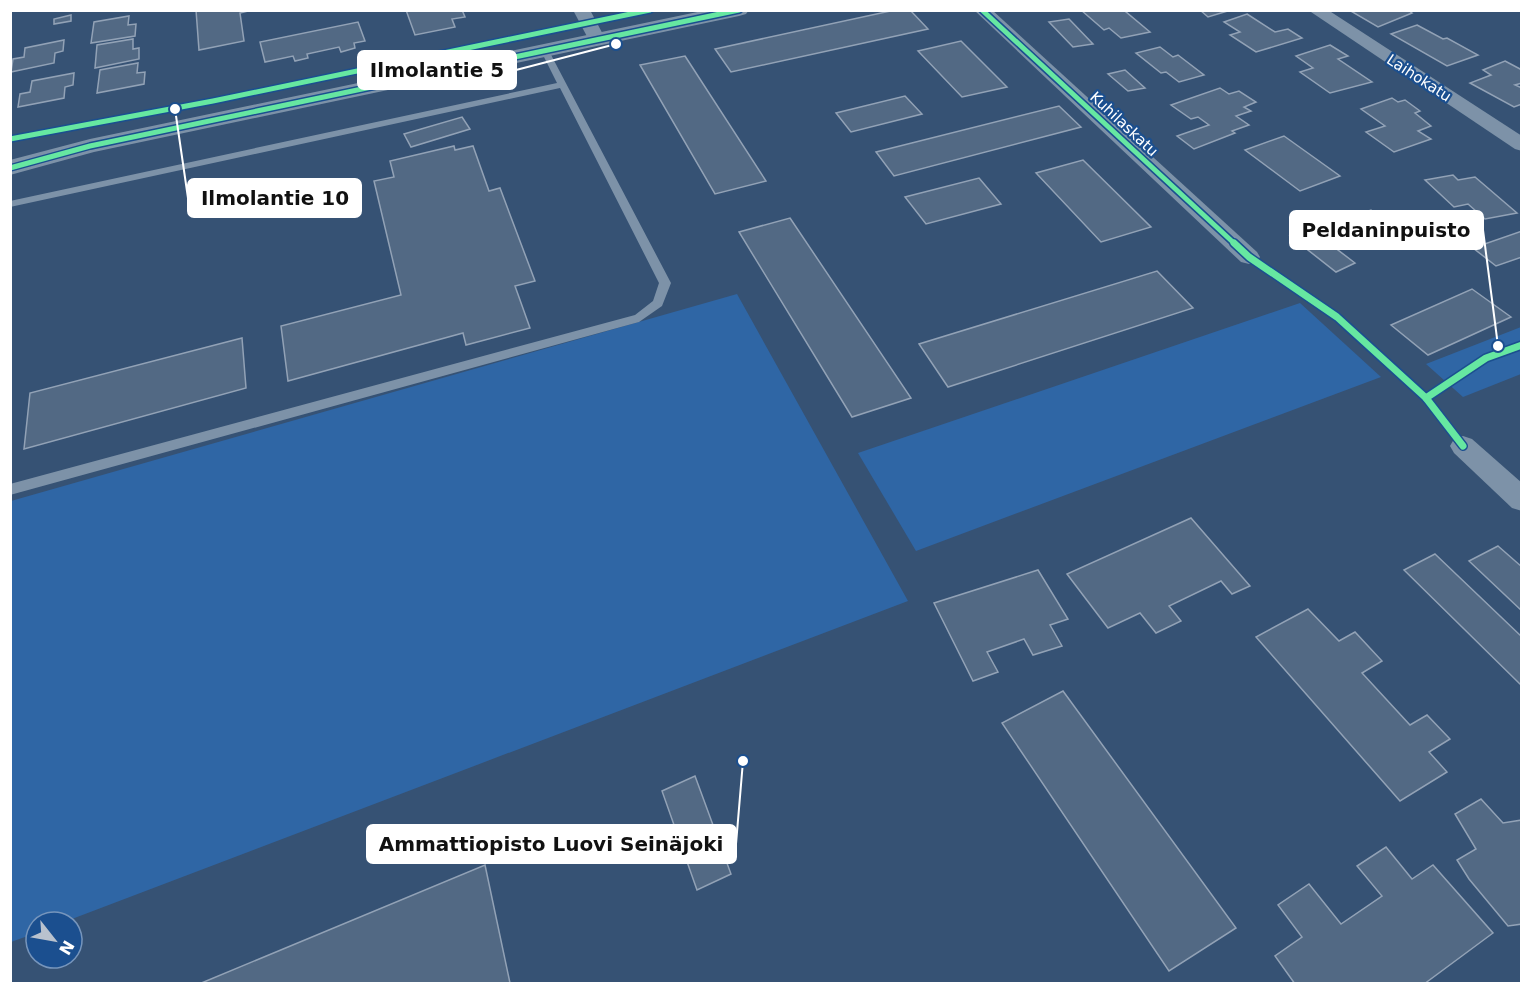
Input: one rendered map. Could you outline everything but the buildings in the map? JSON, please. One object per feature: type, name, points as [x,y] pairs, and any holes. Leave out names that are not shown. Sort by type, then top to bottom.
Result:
[{"type":"street","points":[[580,10],[597,40]]},
{"type":"street","points":[[10,168],[90,146],[739,10]]},
{"type":"street","name":"Kuhilaskatu","points":[[982,10],[1249,257]]},
{"type":"street","name":"Laihokatu","points":[[1316,10],[1521,145]]},
{"type":"street","points":[[10,153],[90,146]]},
{"type":"street","points":[[1463,446],[1521,500]]},
{"type":"lane","points":[[10,490],[639,318],[658,303],[665,283],[545,51]]},
{"type":"lane","points":[[10,204],[562,85]]},
{"type":"shaded area","points":[[737,294],[908,601],[84,914],[84,910],[24,910],[24,937],[11,942],[11,501]]},
{"type":"shaded area","points":[[1300,303],[1381,377],[916,551],[858,453]]},
{"type":"shaded area","points":[[1521,327],[1521,374],[1463,397],[1426,364]]},
{"type":"cycle path","points":[[10,139],[213,101],[650,10]]},
{"type":"cycle path","points":[[10,168],[90,146],[739,10]]},
{"type":"cycle path","points":[[982,10],[1249,257],[1337,317],[1426,398],[1463,446]]},
{"type":"cycle path","points":[[1426,398],[1486,358],[1522,345]]},
{"type":"place","name":"Ilmolantie 5","points":[[616,44]]},
{"type":"place","name":"Ilmolantie 10","points":[[175,109]]},
{"type":"place","name":"Peldaninpuisto","points":[[1498,346]]},
{"type":"place","name":"Ammattiopisto Luovi Seinäjoki","points":[[743,761]]}]
